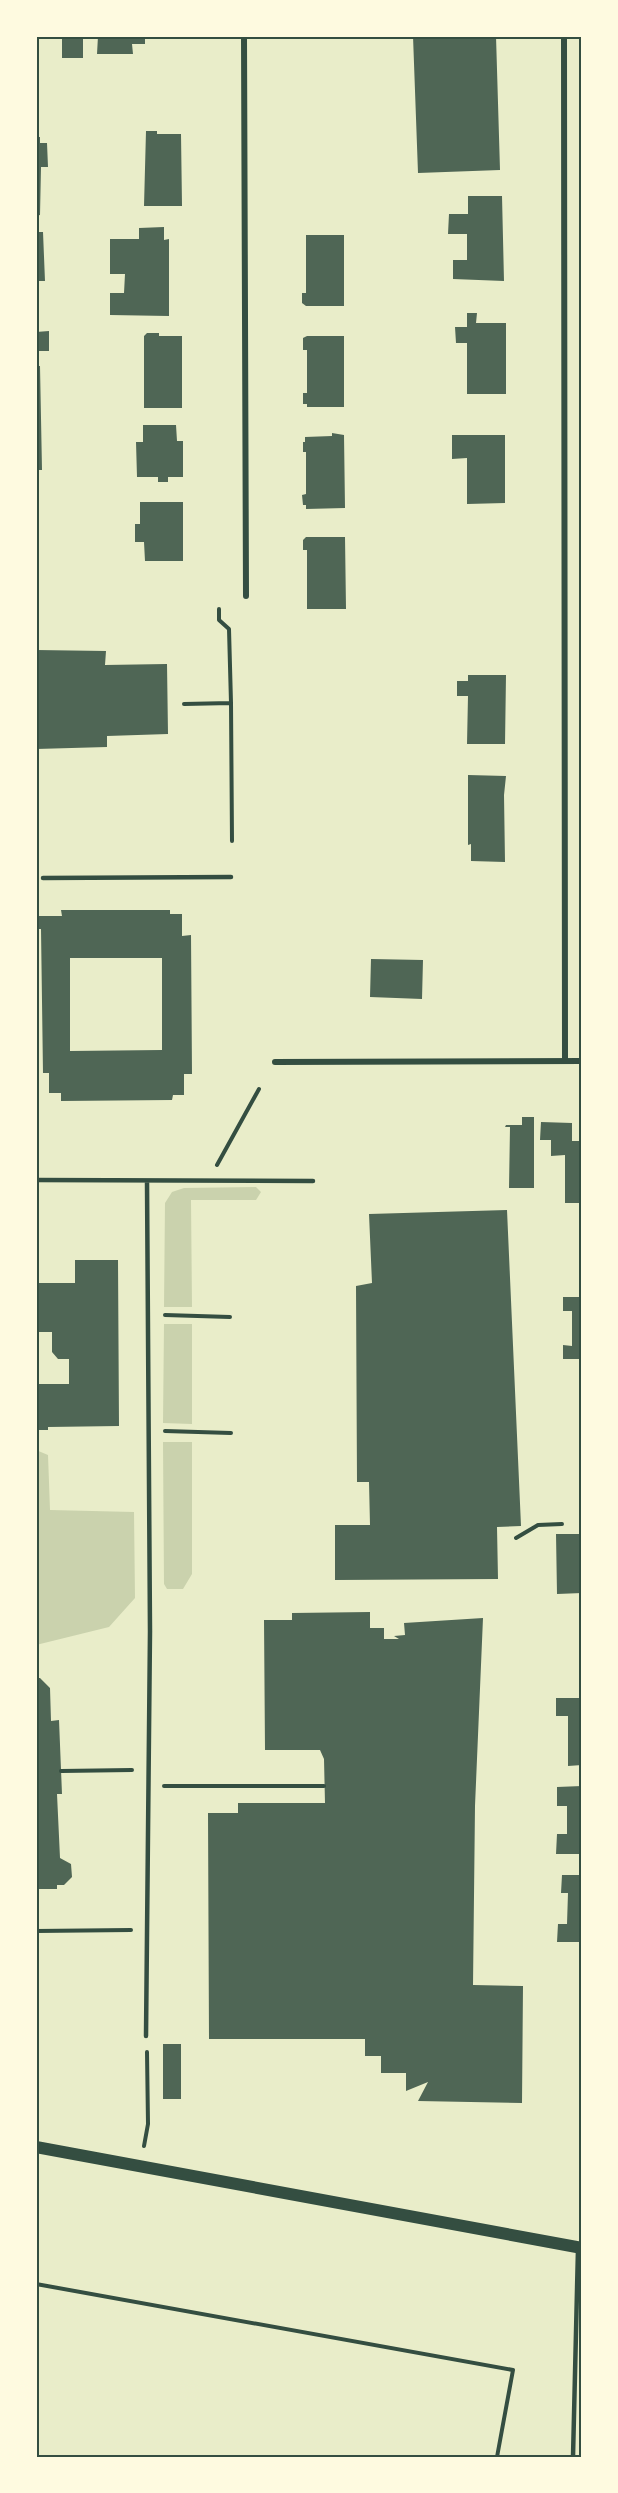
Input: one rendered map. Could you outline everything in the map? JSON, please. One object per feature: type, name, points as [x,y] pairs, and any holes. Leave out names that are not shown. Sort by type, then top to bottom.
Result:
[{"type":"main road","points":[[36,2147],[580,2247]]},
{"type":"street","points":[[244,36],[246,596]]},
{"type":"street","points":[[564,36],[565,1061]]},
{"type":"street","points":[[275,1062],[582,1061]]},
{"type":"lane","points":[[43,878],[231,877]]},
{"type":"lane","points":[[36,1180],[313,1181]]},
{"type":"lane","points":[[146,2036],[149,1786],[147,1181]]},
{"type":"lane","points":[[573,2457],[580,2247]]},
{"type":"path","points":[[219,609],[219,620],[229,629],[232,841]]},
{"type":"path","points":[[184,704],[231,703]]},
{"type":"path","points":[[210,1179],[259,1089]]},
{"type":"path","points":[[174,1316],[230,1317]]},
{"type":"path","points":[[174,1431],[231,1433]]},
{"type":"path","points":[[516,1538],[538,1525],[562,1524]]},
{"type":"path","points":[[61,1771],[124,1770]]},
{"type":"path","points":[[149,1786],[324,1786]]},
{"type":"path","points":[[36,1932],[147,1929]]},
{"type":"path","points":[[146,2036],[147,2128]]},
{"type":"path","points":[[36,2284],[513,2370],[497,2457]]},
{"type":"green space","points":[[256,1187],[261,1192],[256,1200],[191,1200],[192,1307],[164,1307],[165,1203],[172,1192],[184,1188]]},
{"type":"green space","points":[[164,1324],[192,1324],[192,1424],[163,1423]]},
{"type":"green space","points":[[163,1442],[192,1442],[192,1574],[183,1589],[167,1589],[164,1584]]},
{"type":"green space","points":[[36,1450],[48,1455],[50,1510],[134,1512],[135,1598],[109,1627],[36,1645]]},
{"type":"building","points":[[62,36],[83,36],[83,58],[62,58]]},
{"type":"building","points":[[98,36],[145,36],[145,44],[132,44],[133,54],[97,54]]},
{"type":"building","points":[[413,36],[496,36],[500,170],[418,173]]},
{"type":"building","points":[[146,131],[157,131],[157,134],[181,134],[182,206],[144,206]]},
{"type":"building","points":[[36,137],[40,137],[40,143],[47,143],[48,167],[41,167],[40,215],[36,216]]},
{"type":"building","points":[[468,196],[502,196],[504,281],[453,279],[453,260],[467,260],[467,234],[448,234],[449,214],[468,214]]},
{"type":"building","points":[[164,227],[164,240],[169,239],[169,316],[110,315],[110,293],[124,293],[125,274],[110,274],[110,239],[139,239],[139,228]]},
{"type":"building","points":[[36,232],[43,232],[45,281],[36,281]]},
{"type":"building","points":[[306,235],[344,235],[344,306],[306,306],[302,303],[302,293],[306,293]]},
{"type":"building","points":[[467,313],[477,313],[476,323],[506,323],[506,394],[467,394],[467,343],[456,343],[455,327],[467,327]]},
{"type":"building","points":[[49,331],[49,351],[36,351],[36,332]]},
{"type":"building","points":[[147,333],[159,333],[159,336],[182,336],[182,408],[144,408],[144,336]]},
{"type":"building","points":[[307,336],[344,336],[344,407],[307,407],[307,404],[303,404],[303,393],[307,393],[307,350],[303,350],[303,338]]},
{"type":"building","points":[[36,366],[40,366],[42,470],[36,470]]},
{"type":"building","points":[[143,425],[176,425],[177,441],[183,441],[183,477],[168,477],[168,482],[158,482],[158,477],[137,477],[136,442],[143,442]]},
{"type":"building","points":[[332,433],[344,435],[345,508],[306,509],[302,495],[306,494],[306,452],[303,452],[303,442],[305,442],[305,437],[332,436]]},
{"type":"building","points":[[452,435],[505,435],[505,503],[467,504],[467,458],[452,459]]},
{"type":"building","points":[[140,502],[183,502],[183,561],[145,561],[144,542],[135,542],[135,524],[140,524]]},
{"type":"building","points":[[306,537],[345,537],[346,609],[307,609],[307,550],[303,550],[303,540]]},
{"type":"building","points":[[36,650],[106,651],[105,665],[167,664],[168,734],[107,736],[107,747],[36,749]]},
{"type":"building","points":[[468,675],[506,675],[505,744],[467,744],[468,696],[457,696],[457,681],[468,681]]},
{"type":"building","points":[[468,775],[506,776],[505,862],[471,861],[471,844],[468,845]]},
{"type":"building","points":[[61,910],[170,910],[170,914],[182,914],[182,936],[191,935],[192,1074],[184,1074],[184,1095],[173,1095],[172,1100],[61,1101],[61,1093],[49,1093],[49,1073],[43,1073],[41,929],[36,929],[36,916],[62,916]],"holes":[[[70,958],[162,958],[162,1050],[70,1051]]]},
{"type":"building","points":[[371,959],[423,960],[422,999],[370,997]]},
{"type":"building","points":[[522,1117],[534,1117],[534,1188],[509,1188],[510,1127],[505,1127],[506,1125],[522,1125]]},
{"type":"building","points":[[541,1122],[572,1123],[572,1141],[582,1141],[582,1203],[565,1203],[565,1155],[551,1156],[551,1140],[540,1140]]},
{"type":"building","points":[[507,1210],[521,1526],[497,1527],[498,1579],[335,1580],[335,1525],[370,1525],[369,1482],[357,1482],[356,1286],[372,1283],[369,1214]]},
{"type":"building","points":[[75,1260],[118,1260],[119,1426],[48,1427],[48,1430],[36,1430],[36,1384],[69,1384],[69,1359],[58,1359],[52,1352],[52,1332],[36,1332],[36,1283],[75,1283]]},
{"type":"building","points":[[563,1297],[582,1297],[582,1359],[563,1359],[563,1345],[572,1346],[572,1311],[563,1311]]},
{"type":"building","points":[[556,1534],[582,1534],[582,1593],[557,1594]]},
{"type":"building","points":[[370,1612],[370,1628],[384,1628],[384,1639],[399,1639],[394,1636],[405,1635],[404,1623],[483,1618],[475,1806],[473,1985],[523,1986],[522,2103],[418,2101],[428,2082],[406,2091],[406,2073],[381,2073],[381,2056],[365,2056],[365,2039],[209,2039],[208,1813],[238,1813],[238,1803],[325,1803],[324,1759],[320,1750],[265,1750],[264,1620],[292,1620],[292,1613]]},
{"type":"building","points":[[36,1678],[40,1678],[50,1688],[51,1721],[59,1720],[62,1794],[57,1794],[60,1858],[71,1864],[72,1877],[64,1885],[57,1885],[57,1889],[36,1889]]},
{"type":"building","points":[[556,1698],[582,1698],[582,1765],[568,1766],[568,1716],[556,1716]]},
{"type":"building","points":[[582,1786],[582,1854],[556,1854],[557,1834],[567,1834],[567,1806],[557,1806],[557,1787]]},
{"type":"building","points":[[562,1875],[582,1875],[582,1942],[557,1942],[558,1924],[567,1924],[568,1893],[561,1893]]},
{"type":"building","points":[[163,2044],[181,2044],[181,2099],[163,2099]]}]
